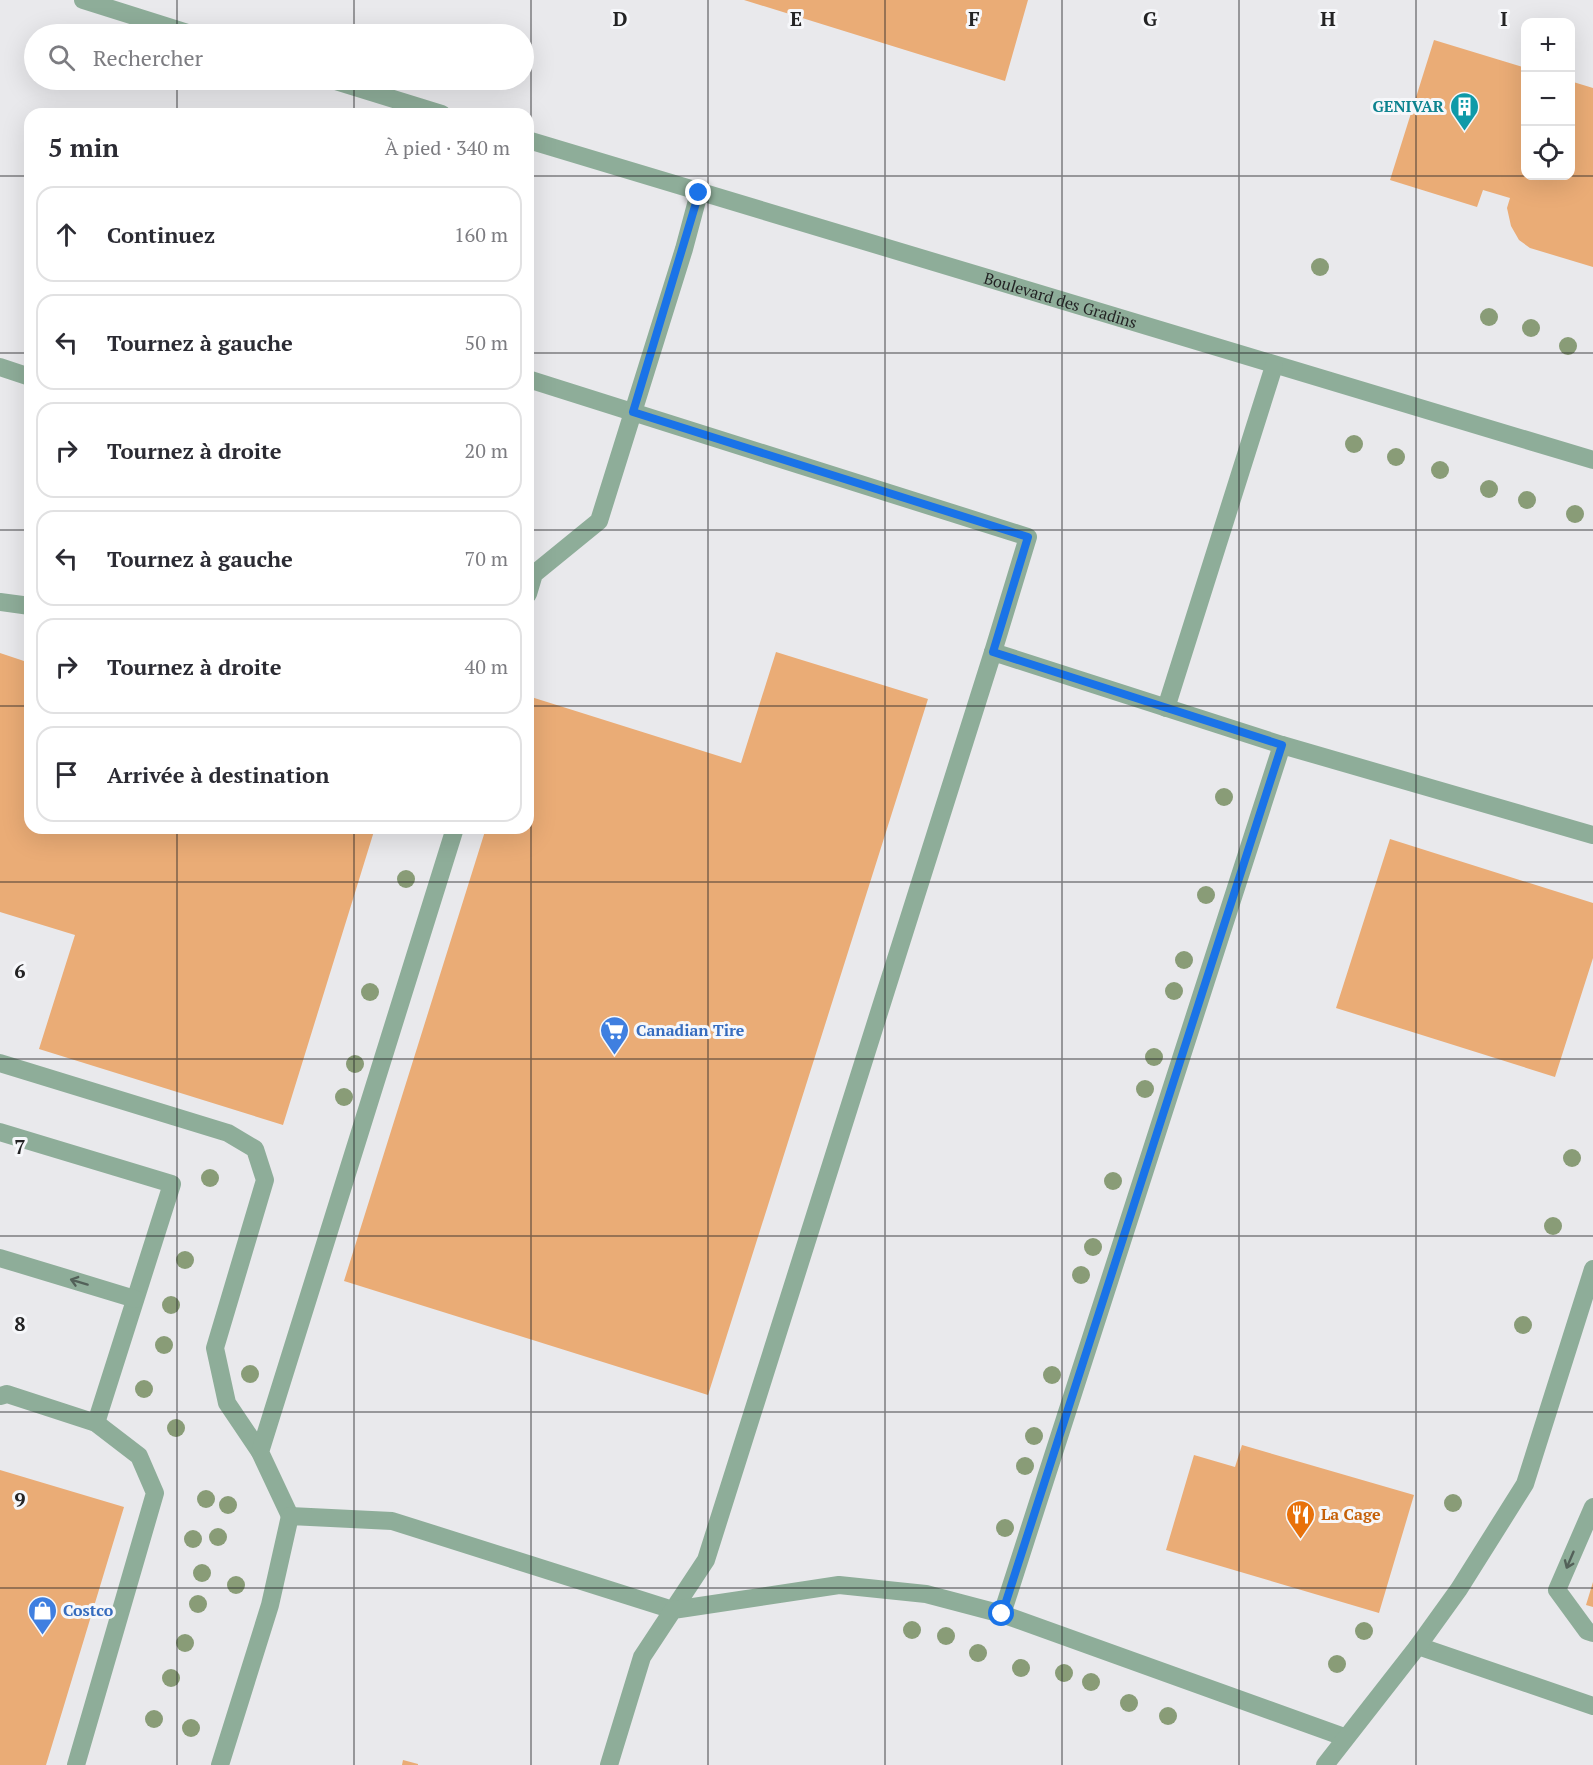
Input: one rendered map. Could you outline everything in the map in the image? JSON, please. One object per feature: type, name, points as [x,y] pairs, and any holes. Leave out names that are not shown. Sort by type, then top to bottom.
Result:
[{"type":"street","points":[[83,0],[159,24]]},
{"type":"street","points":[[364,90],[423,108]]},
{"type":"street","name":"Boulevard des Gradins","points":[[534,142],[1593,460]]},
{"type":"street","points":[[534,574],[598,521],[699,193]]},
{"type":"street","points":[[1166,708],[1274,366]]},
{"type":"street","points":[[0,367],[24,374]]},
{"type":"street","points":[[534,382],[1028,537],[706,1560],[642,1657],[609,1765]]},
{"type":"street","points":[[0,602],[24,605]]},
{"type":"street","points":[[993,652],[1282,745],[1593,835]]},
{"type":"street","points":[[1002,1614],[1282,745]]},
{"type":"street","points":[[260,1452],[453,834]]},
{"type":"street","points":[[0,1063],[228,1133],[255,1149],[266,1180],[215,1348],[227,1403],[260,1452],[290,1516],[270,1605],[220,1765]]},
{"type":"street","points":[[0,1132],[172,1184],[96,1423]]},
{"type":"street","points":[[0,1258],[135,1299]]},
{"type":"street","points":[[1325,1765],[1344,1737],[1418,1646],[1459,1589],[1525,1484],[1593,1269]]},
{"type":"street","points":[[0,1396],[7,1394],[96,1423],[139,1456],[155,1493],[76,1765]]},
{"type":"street","points":[[1593,1507],[1557,1590],[1587,1631],[1593,1633]]},
{"type":"street","points":[[290,1516],[392,1521],[673,1610],[839,1585],[926,1594],[1002,1614],[1344,1737]]},
{"type":"street","points":[[1418,1646],[1593,1706]]},
{"type":"building","points":[[744,0],[1028,0],[1005,81]]},
{"type":"building","name":"GENIVAR","points":[[1434,40],[1521,66],[1521,180],[1575,180],[1575,83],[1593,88],[1593,267],[1530,248],[1519,240],[1511,226],[1507,208],[1510,198],[1483,190],[1477,207],[1390,180]]},
{"type":"building","name":"Canadian Tire","points":[[776,652],[928,699],[708,1395],[344,1281],[484,834],[534,834],[534,698],[741,763]]},
{"type":"building","points":[[0,653],[24,661],[24,834],[373,834],[283,1125],[39,1049],[75,935],[0,912]]},
{"type":"building","points":[[1390,839],[1593,903],[1593,958],[1555,1077],[1336,1008]]},
{"type":"building","points":[[1242,1445],[1414,1495],[1379,1613],[1166,1550],[1194,1455],[1235,1467]]},
{"type":"building","name":"Costco","points":[[0,1470],[124,1507],[46,1765],[0,1765]]},
{"type":"building","points":[[1593,1582],[1593,1607],[1586,1605]]},
{"type":"building","points":[[403,1760],[418,1764],[418,1765],[402,1765]]},
{"type":"place","name":"GENIVAR","points":[[1465,132]]},
{"type":"place","name":"Canadian Tire","points":[[615,1056]]},
{"type":"place","name":"La Cage","points":[[1300,1540]]},
{"type":"place","name":"Costco","points":[[42,1636]]},
{"type":"route","points":[[699,193],[633,412],[1028,537],[993,652],[1282,745],[1002,1614]]}]
